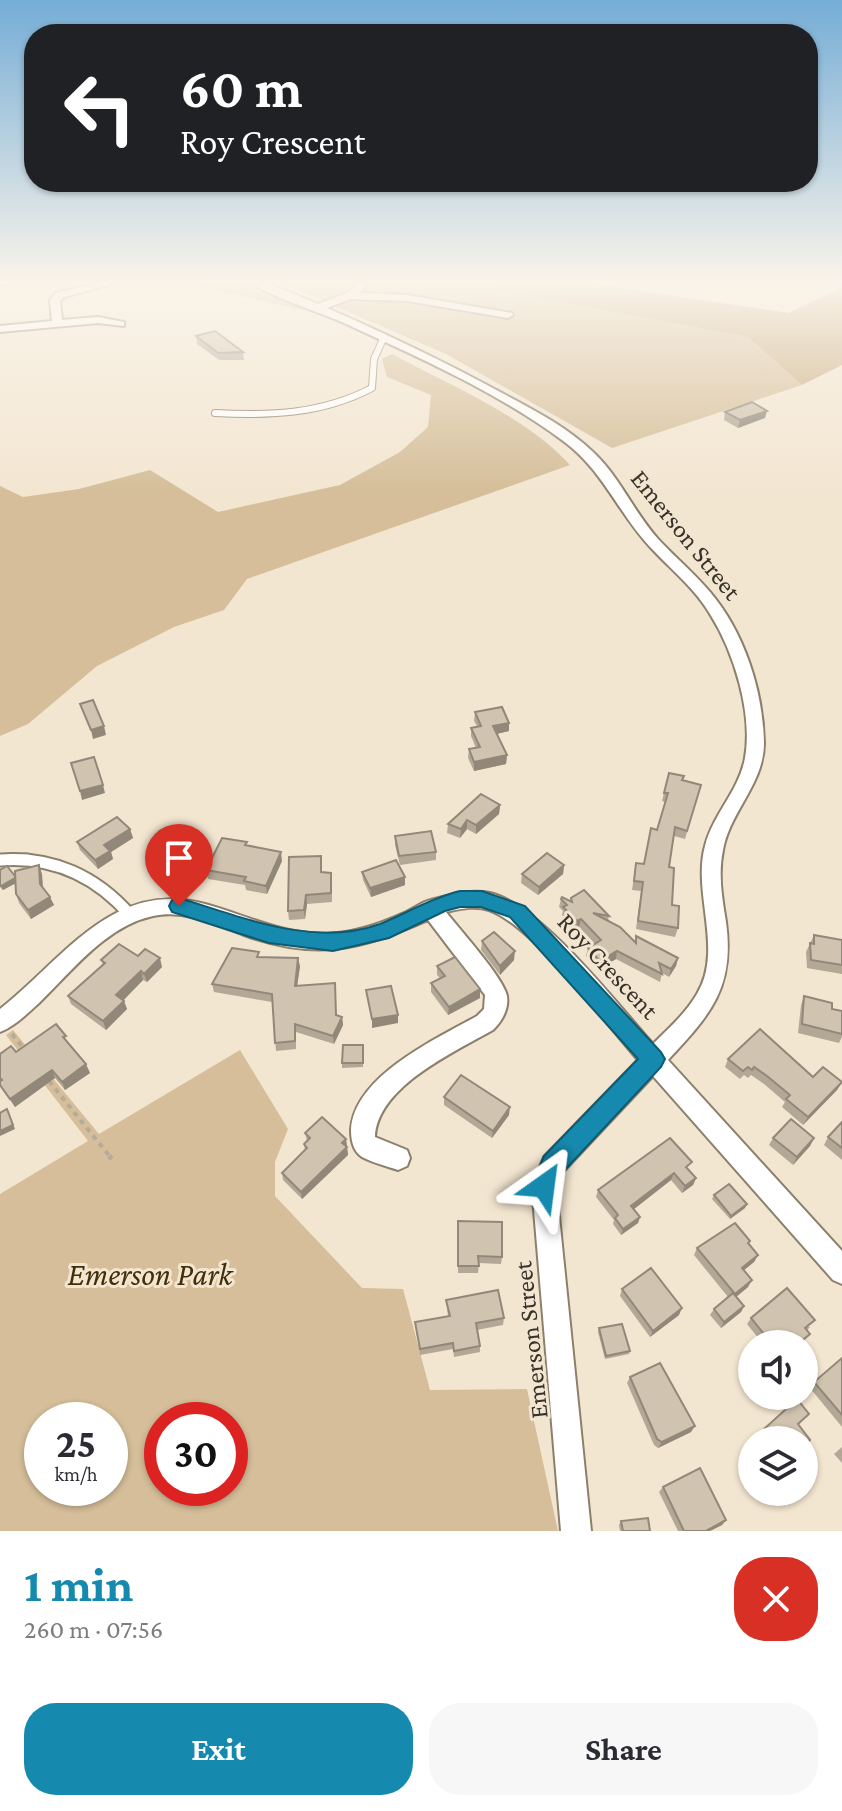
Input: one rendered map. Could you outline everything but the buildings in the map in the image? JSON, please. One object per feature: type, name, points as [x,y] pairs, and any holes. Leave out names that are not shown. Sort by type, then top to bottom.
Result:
[{"type":"street","name":"Emerson Street","points":[[410,350],[514,405],[560,432],[590,455],[645,532],[707,598],[724,624],[736,652],[755,745],[749,777],[722,823],[713,847],[710,872],[718,978],[706,1003],[553,1165],[544,1186],[576,1531]]},
{"type":"street","name":"Roy Crescent","points":[[1,1022],[96,937],[130,915],[155,906],[179,906],[269,935],[333,942],[382,932],[431,908],[460,899],[482,899],[517,912],[842,1271]]},
{"type":"street","points":[[398,1158],[369,1148],[363,1140],[364,1120],[372,1106],[393,1080],[485,1023],[493,1017],[496,1009],[495,992],[431,908]]},
{"type":"lane","points":[[215,413],[294,414],[352,399],[372,388],[374,359],[378,350]]},
{"type":"lane","points":[[0,860],[35,858],[57,864],[113,897],[130,915]]},
{"type":"path","points":[[1,1022],[27,1053]]},
{"type":"path","points":[[46,1077],[112,1159]]},
{"type":"green space","points":[[438,350],[763,350],[802,385],[612,448]]},
{"type":"green space","points":[[392,354],[532,431],[570,465],[247,579],[224,610],[174,627],[97,666],[28,724],[0,736],[0,486],[23,497],[79,489],[150,470],[218,512],[340,485],[400,452],[428,427],[431,395],[387,377],[382,359]]},
{"type":"green space","name":"Emerson Park","points":[[13,1030],[99,1134],[240,1050],[288,1129],[275,1162],[275,1196],[362,1288],[403,1289],[430,1390],[527,1389],[558,1531],[0,1531],[0,1194],[88,1141],[6,1035]]},
{"type":"shaded area","points":[[763,350],[842,350],[842,365],[802,385]]},
{"type":"route","points":[[179,906],[269,935],[333,942],[382,932],[440,904],[460,899],[482,899],[517,912],[653,1059],[553,1165],[544,1186]]}]
